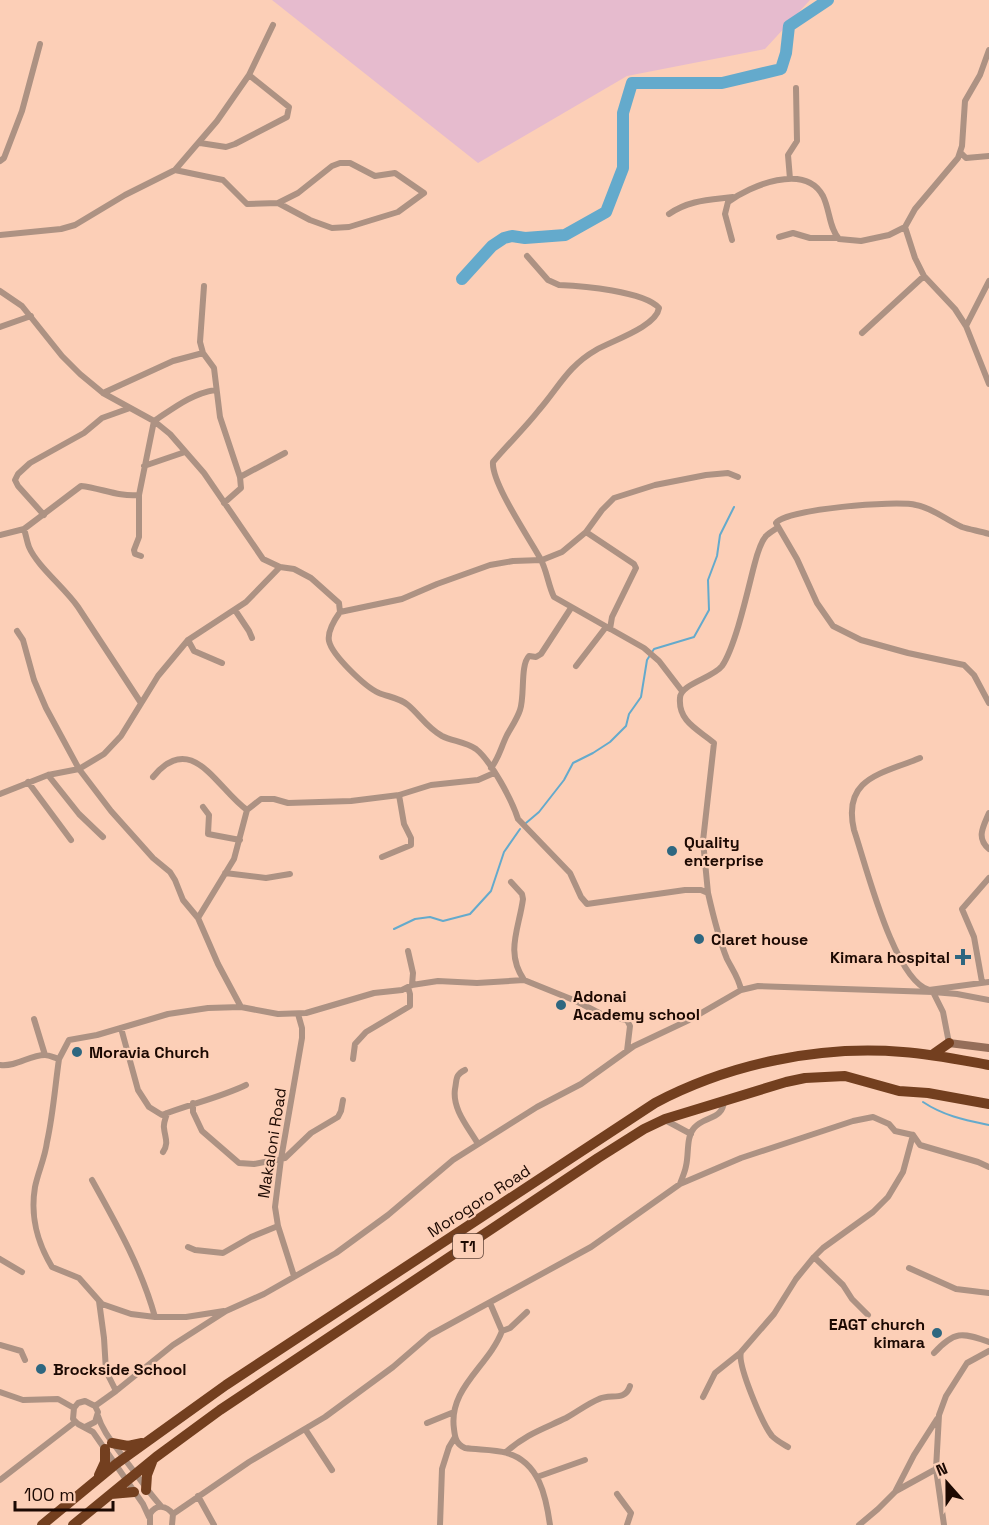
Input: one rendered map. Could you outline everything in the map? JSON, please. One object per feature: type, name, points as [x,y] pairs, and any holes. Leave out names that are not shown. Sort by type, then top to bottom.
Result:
[{"type":"highway","points":[[932,1055],[949,1043]]},
{"type":"highway","name":"Morogoro Road","points":[[42,1525],[120,1461],[236,1378],[655,1102],[681,1089],[739,1070],[825,1053],[878,1051],[932,1055],[989,1065]]},
{"type":"highway","name":"Morogoro Road","points":[[73,1525],[156,1457],[220,1410],[598,1158],[644,1129],[665,1119],[786,1082],[834,1076],[856,1078],[899,1091],[928,1093],[989,1104]]},
{"type":"highway","points":[[96,1480],[105,1462],[109,1446],[146,1443]]},
{"type":"highway","points":[[146,1490],[149,1466],[156,1457]]},
{"type":"highway","points":[[109,1494],[134,1492]]},
{"type":"street","points":[[0,236],[61,229],[75,225],[125,195],[175,170],[200,143],[249,75],[273,24]]},
{"type":"street","points":[[0,161],[4,158],[22,111],[40,44]]},
{"type":"street","points":[[779,237],[793,233],[810,238],[861,240],[889,235],[905,227],[915,209],[961,153],[965,101],[980,75],[989,50]]},
{"type":"street","points":[[200,143],[226,147],[288,117],[288,107],[249,75]]},
{"type":"street","points":[[790,178],[788,155],[795,147],[798,137],[796,88]]},
{"type":"street","points":[[961,153],[966,158],[989,156]]},
{"type":"street","points":[[175,170],[223,180],[247,204],[278,203],[298,193],[332,166],[340,163],[350,163],[375,176],[395,173],[424,193],[398,212],[349,227],[332,228],[310,220],[278,203]]},
{"type":"street","points":[[732,240],[726,222],[725,207],[728,202],[767,183],[790,178],[809,183],[819,190],[837,238]]},
{"type":"street","points":[[669,214],[694,201],[736,197]]},
{"type":"street","points":[[905,227],[915,258],[924,276],[955,309],[966,326],[989,384]]},
{"type":"street","points":[[527,256],[548,280],[559,285],[639,296],[653,301],[659,308],[648,323],[595,351],[570,368],[541,408],[493,462],[494,476],[532,547],[542,560],[549,588],[554,597],[644,648],[659,661],[682,691]]},
{"type":"street","points":[[862,333],[924,276]]},
{"type":"street","points":[[966,326],[989,281]]},
{"type":"street","points":[[204,286],[200,342],[203,352],[214,368],[215,390],[222,423],[240,477],[241,488],[224,503]]},
{"type":"street","points":[[0,291],[22,306],[62,356],[103,393],[154,421],[170,434],[204,473],[263,559],[280,567],[294,569],[311,578],[339,603],[340,612],[330,632],[329,640],[334,651],[363,684],[378,693],[399,699],[409,705],[429,729],[473,747],[482,755],[515,809],[518,819],[570,873],[581,897],[587,904],[685,890],[701,890],[708,893]]},
{"type":"street","points":[[0,327],[31,316]]},
{"type":"street","points":[[103,393],[173,362],[203,352]]},
{"type":"street","points":[[141,556],[135,554],[134,550],[139,537],[139,495],[154,421],[189,398],[215,390]]},
{"type":"street","points":[[44,514],[18,486],[15,480],[18,474],[30,464],[84,434],[102,418],[130,408]]},
{"type":"street","points":[[144,466],[185,452]]},
{"type":"street","points":[[240,477],[285,453]]},
{"type":"street","points":[[340,612],[402,599],[436,584],[490,566],[513,561],[542,560],[562,552],[586,532],[614,498],[663,483],[705,474],[728,473],[738,477]]},
{"type":"street","points":[[0,535],[24,529],[81,486],[115,495],[139,495]]},
{"type":"street","points":[[989,534],[964,527],[924,507],[898,503],[793,514],[776,523],[797,559],[817,603],[833,626],[861,640],[964,665],[974,675],[989,703]]},
{"type":"street","points":[[741,990],[740,982],[728,960],[717,930],[708,893],[703,841],[714,743],[688,723],[681,708],[680,697],[682,691],[716,672],[723,664],[736,632],[758,552],[766,536],[777,528]]},
{"type":"street","points":[[24,529],[28,546],[36,559],[73,599],[141,703]]},
{"type":"street","points":[[576,666],[608,628],[636,568],[634,564],[586,532]]},
{"type":"street","points":[[0,794],[48,775],[79,769],[104,754],[114,745],[158,676],[188,640],[246,602],[280,567]]},
{"type":"street","points":[[198,918],[234,859],[247,810],[261,798],[288,803],[351,801],[399,795],[431,785],[478,780],[492,771],[520,711],[525,661],[529,656],[536,657],[541,654],[570,608]]},
{"type":"street","points":[[235,610],[252,638]]},
{"type":"street","points":[[17,631],[23,640],[34,680],[46,708],[79,769],[111,811],[153,858],[170,872],[183,900],[198,918],[218,964],[241,1007]]},
{"type":"street","points":[[188,640],[194,651],[222,663]]},
{"type":"street","points":[[153,777],[164,766],[183,757],[199,764],[247,810]]},
{"type":"street","points":[[920,758],[865,781],[852,802],[852,819],[878,905],[898,955],[908,975],[921,987],[933,991],[986,982],[974,937],[962,909],[989,878]]},
{"type":"street","points":[[48,775],[79,814],[103,837]]},
{"type":"street","points":[[27,782],[70,840]]},
{"type":"street","points":[[382,857],[411,844],[411,838],[404,824],[399,795]]},
{"type":"street","points":[[203,807],[209,815],[208,834],[240,840]]},
{"type":"street","points":[[989,813],[981,835],[983,843],[989,849]]},
{"type":"street","points":[[225,873],[266,878],[290,874]]},
{"type":"street","points":[[511,882],[520,891],[523,899],[513,950],[514,961],[524,980]]},
{"type":"street","points":[[353,1059],[355,1044],[366,1032],[410,1006],[413,973],[408,951]]},
{"type":"street","points":[[226,1311],[186,1317],[131,1314],[105,1305],[79,1278],[52,1267],[35,1233],[35,1188],[47,1146],[59,1059],[69,1040],[168,1014],[241,1007],[278,1014],[298,1014],[374,993],[402,990],[412,985],[438,981],[477,983],[524,980],[576,1001],[604,1016],[627,1020],[630,1026],[627,1051]]},
{"type":"street","points":[[95,1406],[167,1348],[226,1311],[264,1294],[336,1254],[388,1215],[453,1160],[537,1107],[581,1084],[642,1041],[689,1020],[741,990],[758,986],[933,991],[989,1000]]},
{"type":"street","points":[[933,991],[943,1012],[949,1043],[989,1048]]},
{"type":"street","name":"Makaloni Road","points":[[294,1276],[278,1226],[275,1207],[280,1159],[302,1038],[298,1014]]},
{"type":"street","points":[[34,1019],[45,1055]]},
{"type":"street","points":[[121,1028],[138,1090],[149,1107],[162,1115],[193,1103],[223,1096],[246,1085]]},
{"type":"street","points":[[0,1065],[20,1063],[32,1057],[45,1055],[59,1059]]},
{"type":"street","points":[[465,1070],[458,1074],[455,1080],[455,1101],[457,1109],[478,1144]]},
{"type":"street","points":[[680,1184],[686,1166],[691,1134],[695,1126],[720,1114],[724,1108],[724,1100]]},
{"type":"street","points":[[193,1103],[193,1113],[202,1131],[239,1162],[254,1164],[289,1155],[311,1133],[338,1116],[343,1101]]},
{"type":"street","points":[[163,1152],[167,1139],[164,1124],[167,1113]]},
{"type":"street","points":[[173,1514],[249,1462],[306,1429],[360,1392],[430,1335],[591,1247],[680,1184],[741,1158],[853,1121],[873,1117],[889,1124],[895,1131],[913,1135],[920,1145],[989,1167]]},
{"type":"street","points":[[665,1119],[691,1134]]},
{"type":"street","points":[[703,1397],[715,1373],[741,1352],[774,1314],[796,1279],[814,1257],[873,1212],[888,1197],[903,1172],[913,1135]]},
{"type":"street","points":[[92,1180],[146,1284],[155,1317]]},
{"type":"street","points":[[188,1247],[223,1253],[278,1226]]},
{"type":"street","points":[[814,1257],[843,1285],[852,1299],[868,1315]]},
{"type":"street","points":[[0,1259],[22,1272]]},
{"type":"street","points":[[909,1268],[956,1289],[989,1293]]},
{"type":"street","points":[[99,1301],[106,1371],[116,1391]]},
{"type":"street","points":[[490,1303],[502,1331]]},
{"type":"street","points":[[527,1312],[510,1328],[502,1331],[465,1385],[453,1417],[455,1437],[459,1445],[465,1448],[506,1452],[526,1463],[541,1485],[550,1525]]},
{"type":"street","points":[[934,1353],[946,1340],[963,1334],[989,1342]]},
{"type":"street","points":[[0,1345],[21,1350],[25,1360]]},
{"type":"street","points":[[741,1352],[740,1360],[748,1385],[765,1424],[772,1435],[788,1447]]},
{"type":"street","points":[[896,1491],[914,1455],[939,1415],[946,1396],[967,1363],[989,1352]]},
{"type":"street","points":[[506,1452],[523,1438],[565,1418],[599,1398],[626,1394],[630,1386]]},
{"type":"street","points":[[0,1392],[23,1400],[58,1399],[74,1408]]},
{"type":"street","points":[[150,1525],[143,1504],[134,1492],[131,1477],[109,1446],[95,1406],[89,1402],[82,1402],[74,1408],[72,1416],[75,1422],[93,1432],[109,1446],[120,1461],[131,1477],[161,1506],[168,1508],[173,1514],[172,1525]]},
{"type":"street","points":[[427,1423],[454,1412]]},
{"type":"street","points":[[939,1415],[936,1470],[944,1525]]},
{"type":"street","points":[[85,1427],[92,1425],[98,1416]]},
{"type":"street","points":[[0,1480],[75,1422]]},
{"type":"street","points":[[306,1429],[332,1470]]},
{"type":"street","points":[[440,1525],[442,1520],[440,1495],[442,1469],[455,1437]]},
{"type":"street","points":[[537,1477],[585,1460]]},
{"type":"street","points":[[859,1525],[896,1491],[936,1470]]},
{"type":"street","points":[[617,1494],[631,1513],[627,1525]]},
{"type":"street","points":[[198,1496],[214,1525]]},
{"type":"street","points":[[148,1517],[154,1508],[161,1506]]},
{"type":"shaded area","points":[[272,0],[810,0],[765,49],[627,76],[478,163]]},
{"type":"waterway","points":[[462,279],[492,246],[504,238],[565,235],[606,212],[623,168],[623,113],[632,83],[722,83],[781,69],[786,53],[789,26],[828,0]]},
{"type":"waterway","points":[[526,823],[539,812],[564,780],[573,763],[610,742],[626,726],[629,714],[641,697],[647,660],[654,649],[694,637],[709,610],[708,580],[717,556],[720,535],[734,507]]},
{"type":"waterway","points":[[394,929],[415,919],[430,917],[443,921],[470,914],[491,891],[504,852],[520,829]]},
{"type":"waterway","points":[[923,1102],[947,1114],[989,1125]]},
{"type":"place","name":"Quality enterprise","points":[[672,851]]},
{"type":"place","name":"Claret house","points":[[699,939]]},
{"type":"place","name":"Kimara hospital","points":[[963,957]]},
{"type":"place","name":"Adonai Academy school","points":[[561,1005]]},
{"type":"place","name":"Moravia Church","points":[[77,1052]]},
{"type":"place","name":"EAGT church kimara","points":[[937,1333]]},
{"type":"place","name":"Brockside School","points":[[41,1369]]}]
